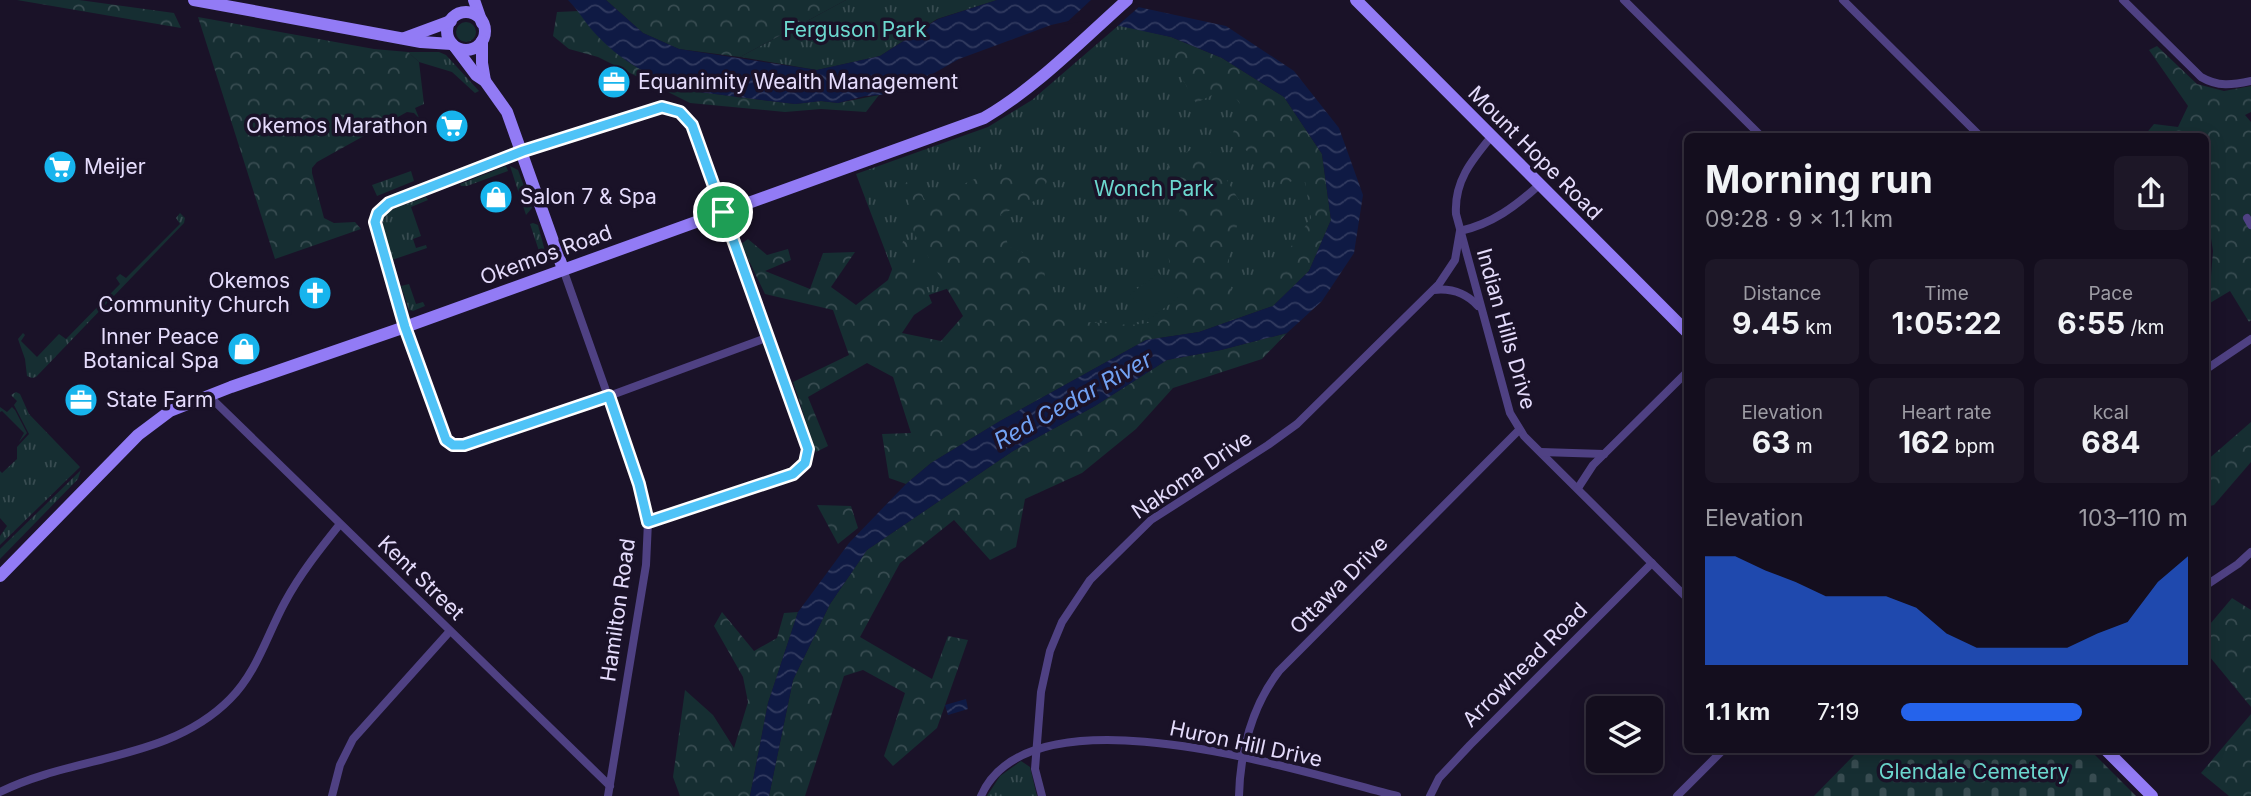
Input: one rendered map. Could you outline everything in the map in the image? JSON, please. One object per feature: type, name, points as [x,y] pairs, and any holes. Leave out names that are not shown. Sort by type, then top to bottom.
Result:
[{"type":"street","points":[[194,0],[470,50],[482,41]]},
{"type":"street","points":[[454,46],[447,35],[456,0]]},
{"type":"street","points":[[474,0],[484,29],[482,63],[485,81]]},
{"type":"street","name":"Okemos Road","points":[[0,576],[145,428],[170,411],[208,395],[405,327],[984,118],[1021,93],[1127,0]]},
{"type":"street","name":"Mount Hope Road","points":[[1356,0],[1684,329]]},
{"type":"street","points":[[1624,0],[1757,133]]},
{"type":"street","points":[[1843,0],[1977,133]]},
{"type":"street","points":[[2123,0],[2201,77],[2228,85],[2251,81]]},
{"type":"street","points":[[405,38],[468,13],[479,18],[482,23]]},
{"type":"street","name":"Hamilton Road","points":[[454,46],[476,75],[485,81],[507,112],[523,151],[639,484],[648,522],[646,565],[608,796]]},
{"type":"street","points":[[648,522],[754,488],[800,469],[808,456],[807,440],[692,125],[676,110],[667,107],[653,108],[523,151],[399,199],[381,209],[376,217],[375,227],[405,327],[443,436],[456,446],[609,396],[769,337]]},
{"type":"street","name":"Indian Hills Drive","points":[[1491,138],[1470,162],[1461,180],[1455,207],[1480,310],[1510,413],[1519,430],[1684,595]]},
{"type":"street","points":[[1460,231],[1496,218],[1539,185]]},
{"type":"street","name":"Nakoma Drive","points":[[1042,796],[1036,778],[1036,749],[1041,692],[1050,651],[1062,622],[1090,580],[1151,520],[1297,424],[1434,290],[1452,266],[1459,246],[1460,231]]},
{"type":"street","points":[[1434,290],[1446,289],[1464,294],[1480,310]]},
{"type":"street","points":[[2209,363],[2251,339]]},
{"type":"street","points":[[1578,488],[1589,470],[1604,454],[1684,375]]},
{"type":"street","name":"Kent Street","points":[[208,395],[610,786]]},
{"type":"street","name":"Ottawa Drive","points":[[1239,796],[1242,758],[1257,711],[1268,687],[1283,666],[1519,430]]},
{"type":"street","points":[[1541,452],[1604,454]]},
{"type":"street","points":[[0,792],[50,772],[162,741],[192,727],[218,710],[249,676],[295,585],[340,524]]},
{"type":"street","points":[[2209,583],[2251,552]]},
{"type":"street","name":"Arrowhead Road","points":[[1430,796],[1439,778],[1470,745],[1652,563]]},
{"type":"street","points":[[332,796],[340,765],[353,739],[450,631]]},
{"type":"street","name":"Huron Hill Drive","points":[[981,796],[990,779],[1000,769],[1020,755],[1036,749],[1087,742],[1138,741],[1201,748],[1397,796]]},
{"type":"street","points":[[1677,796],[1720,753]]},
{"type":"street","points":[[2112,753],[2152,796]]},
{"type":"green space","points":[[17,0],[79,0],[174,13],[181,28]]},
{"type":"green space","points":[[606,0],[846,0],[740,57],[679,49],[643,33]]},
{"type":"green space","name":"Ferguson Park","points":[[846,0],[997,0],[937,19],[880,56],[817,70],[740,57]]},
{"type":"green space","points":[[579,11],[626,60],[650,73],[699,92],[795,104],[821,101],[838,103],[879,95],[866,112],[821,109],[785,112],[690,103],[598,57],[569,49],[553,36],[557,12]]},
{"type":"green space","points":[[198,17],[374,49],[408,52],[419,62],[424,104],[415,108],[419,118],[414,113],[407,112],[317,162],[312,168],[324,218],[334,223],[355,222],[361,229],[275,259]]},
{"type":"green space","points":[[462,22],[470,22],[476,32],[470,42],[462,42],[456,36],[456,28]]},
{"type":"green space","name":"Wonch Park","points":[[1119,25],[1171,37],[1284,97],[1331,220],[1273,306],[979,357],[976,279],[905,303],[856,174],[988,127],[1032,100]]},
{"type":"green space","points":[[1171,37],[1222,58],[1284,97],[1322,154],[1331,220],[1309,271],[1273,306],[1199,332],[1146,340],[1000,421],[931,463],[906,484],[889,478],[882,434],[911,433],[893,377],[867,363],[808,397],[828,446],[816,452],[793,382],[849,355],[833,310],[765,294],[741,244],[748,239],[767,255],[788,249],[791,260],[765,271],[810,289],[823,253],[855,252],[831,287],[856,305],[888,280],[905,236],[932,303],[914,315],[902,333],[941,341],[963,316],[914,233],[905,184],[914,174],[924,199],[938,196],[996,169],[1048,177],[1042,198],[1001,214],[1008,246],[1044,262],[1046,299],[1071,321],[1131,325],[1148,323],[1176,311],[1168,253],[1183,197],[1167,164],[1204,142],[1243,207],[1232,244],[1229,266],[1229,278],[1237,303],[1288,251],[1311,218],[1304,175],[1280,187],[1232,135],[1243,108],[1228,87],[1196,103],[1169,55]]},
{"type":"green space","points":[[2157,46],[2197,84],[2224,91],[2251,86],[2251,112],[2245,115],[2251,122],[2249,322],[2230,291],[2209,304],[2213,251],[2209,226],[2209,133],[2146,133],[2154,124],[2178,127],[2188,106],[2149,50]]},
{"type":"green space","points":[[408,52],[439,52],[446,55],[479,91],[475,93],[452,72],[419,62]]},
{"type":"green space","points":[[506,166],[508,171],[467,186],[460,184]]},
{"type":"green space","points":[[510,166],[518,170],[532,208],[526,215]]},
{"type":"green space","points":[[411,171],[414,181],[377,196],[372,185]]},
{"type":"green space","points":[[426,197],[428,200],[411,207],[421,236],[413,239],[416,248],[426,245],[427,248],[392,260],[384,231],[385,216],[389,211]]},
{"type":"green space","points":[[180,213],[185,218],[184,223],[36,377],[27,376],[18,339],[23,333],[25,335],[21,341],[37,357],[59,334],[66,339],[120,284],[116,278],[120,274],[126,278],[180,224],[176,218]]},
{"type":"green space","points":[[530,224],[538,225],[546,255],[541,257]]},
{"type":"green space","points":[[1159,273],[1178,298],[1149,319],[1130,294]]},
{"type":"green space","points":[[409,284],[416,304],[423,302],[425,306],[413,311],[409,310],[401,286]]},
{"type":"green space","points":[[1287,333],[1262,359],[1173,388],[1136,429],[1082,473],[1025,499],[1016,547],[990,560],[954,520],[900,563],[860,637],[932,679],[948,636],[968,640],[937,728],[893,766],[884,756],[905,693],[863,670],[844,676],[805,796],[769,796],[793,680],[830,604],[867,550],[1013,451],[1095,406],[1167,360]]},
{"type":"green space","points":[[16,392],[20,394],[29,414],[80,467],[0,545],[0,536],[7,526],[0,518],[0,471],[2,473],[17,459],[17,447],[29,434],[14,405],[17,401],[11,395]]},
{"type":"green space","points":[[0,407],[7,412],[12,407],[15,410],[27,433],[19,442],[24,433],[0,412]]},
{"type":"green space","points":[[2251,422],[2251,462],[2214,505],[2209,506],[2209,459]]},
{"type":"green space","points":[[81,470],[78,479],[0,559],[0,549]]},
{"type":"green space","points":[[817,505],[851,506],[858,528],[838,544]]},
{"type":"green space","points":[[2232,598],[2251,610],[2251,707],[2209,656],[2209,625]]},
{"type":"green space","points":[[722,612],[754,651],[777,638],[784,613],[798,612],[768,703],[750,796],[680,796],[673,777],[685,690],[713,715],[734,748],[748,702],[743,677],[714,626]]},
{"type":"green space","points":[[2251,714],[2251,796],[2229,796],[2201,773]]},
{"type":"green space","name":"Glendale Cemetery","points":[[1856,753],[2093,753],[2136,796],[1814,796]]},
{"type":"green space","points":[[1021,761],[1030,767],[1037,796],[987,796],[1000,776]]},
{"type":"water","name":"Red Cedar River","points":[[568,0],[606,0],[643,33],[679,49],[817,70],[880,56],[938,19],[997,0],[1106,0],[1226,26],[1294,71],[1339,128],[1363,195],[1354,253],[1322,301],[1287,333],[1167,360],[1095,406],[1013,451],[867,550],[830,604],[793,680],[769,796],[750,796],[768,703],[798,612],[849,543],[906,484],[931,463],[1000,421],[1146,340],[1199,332],[1273,306],[1309,271],[1331,220],[1322,154],[1284,97],[1222,58],[1171,37],[1082,18],[1051,25],[959,59],[892,94],[865,96],[838,103],[821,101],[795,104],[699,92],[685,84],[646,72],[608,46]]},
{"type":"water","points":[[966,699],[968,709],[948,715],[945,705]]},
{"type":"pier","points":[[1091,0],[1121,0],[1141,5],[1115,28],[1082,21],[1064,25]]},
{"type":"place","name":"Equanimity Wealth Management","points":[[614,82]]},
{"type":"place","name":"Okemos Marathon","points":[[452,126]]},
{"type":"place","name":"Meijer","points":[[60,167]]},
{"type":"place","name":"Salon 7 & Spa","points":[[496,197]]},
{"type":"place","name":"Okemos Community Church","points":[[315,293]]},
{"type":"place","name":"Inner Peace Botanical Spa","points":[[244,349]]},
{"type":"place","name":"State Farm","points":[[81,400]]},
{"type":"route","points":[[662,107],[680,112],[692,125],[723,212],[807,440],[808,456],[800,469],[754,488],[648,522],[645,502],[609,396],[464,445],[453,445],[443,436],[405,327],[375,227],[376,217],[381,209],[389,203],[523,151],[662,107]]}]
